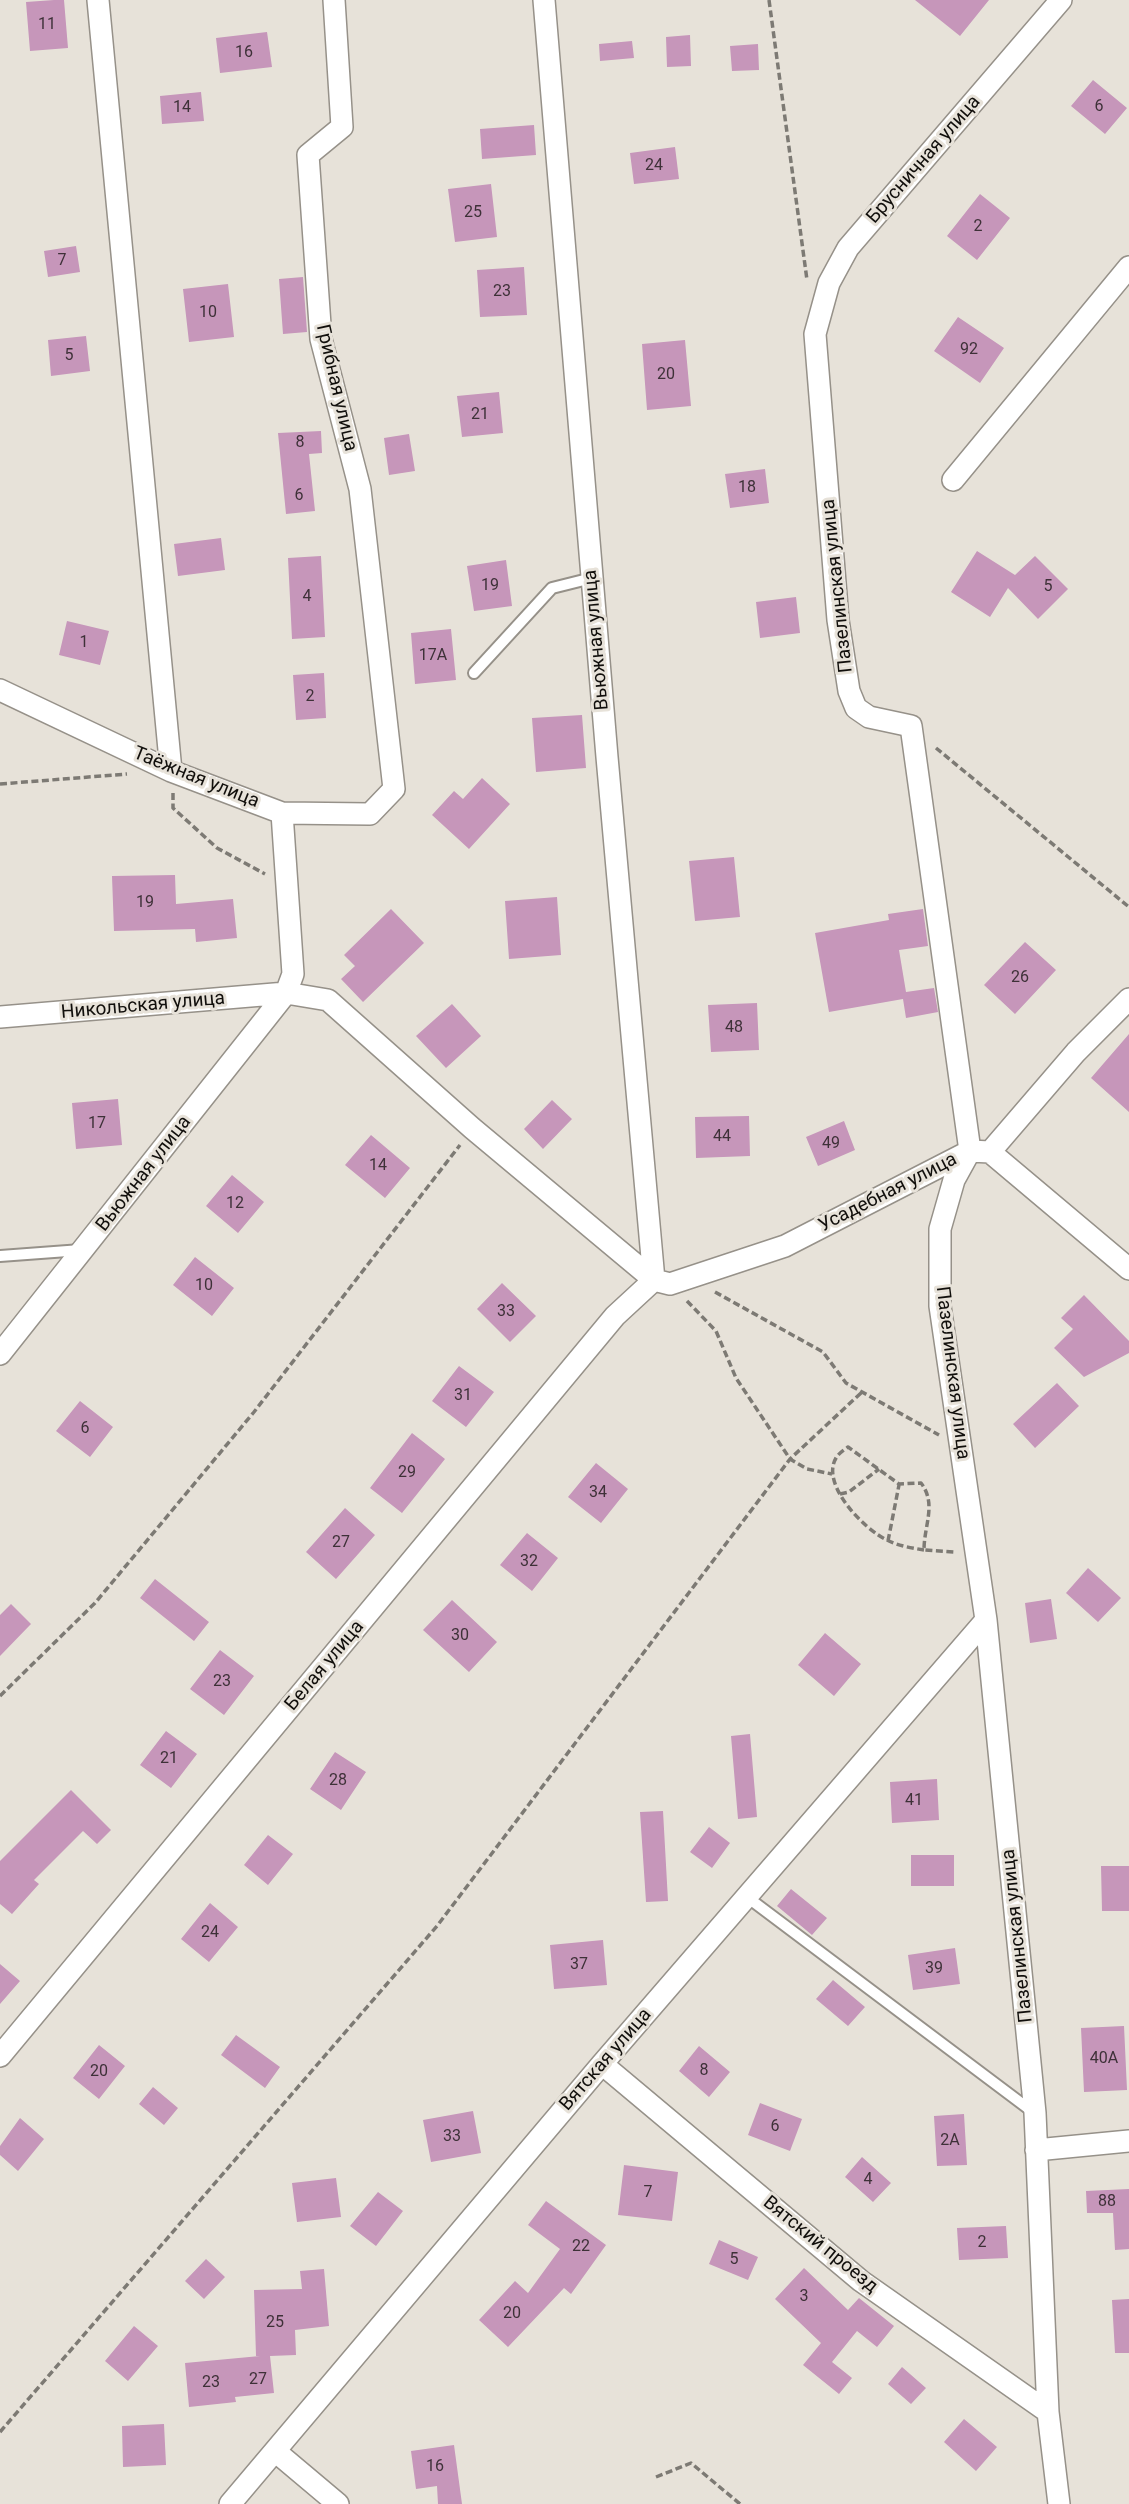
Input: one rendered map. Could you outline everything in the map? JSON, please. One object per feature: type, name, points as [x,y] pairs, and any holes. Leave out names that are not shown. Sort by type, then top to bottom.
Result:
[{"type":"street","points":[[98,0],[172,771]]},
{"type":"street","name":"Грибная улица","points":[[334,0],[342,127],[308,155],[319,313],[321,339],[360,489],[394,789]]},
{"type":"street","name":"Вьюжная улица","points":[[544,0],[592,578],[662,1282]]},
{"type":"street","name":"Брусничная улица","points":[[815,334],[829,283],[848,248],[1061,0]]},
{"type":"street","points":[[953,481],[1129,267]]},
{"type":"street","name":"Пазелинская улица","points":[[815,334],[838,620],[849,691],[856,708],[869,716],[911,726]]},
{"type":"street","name":"Таёжная улица","points":[[0,690],[172,771],[282,813],[370,814],[394,789]]},
{"type":"street","points":[[911,726],[980,1151],[1129,1269]]},
{"type":"street","points":[[282,813],[293,974],[286,993]]},
{"type":"street","name":"Вьюжная улица","points":[[0,1354],[286,993]]},
{"type":"street","name":"Никольская улица","points":[[0,1017],[286,993],[328,1000],[472,1128],[662,1282]]},
{"type":"street","points":[[980,1151],[1129,999]]},
{"type":"street","name":"Пазелинская улица","points":[[980,1151],[954,1180],[940,1229],[940,1306],[986,1620],[1035,2113],[1048,2412],[1059,2504]]},
{"type":"street","name":"Усадебная улица","points":[[662,1282],[692,1278],[785,1246],[980,1151]]},
{"type":"street","name":"Белая улица","points":[[0,2056],[615,1315],[662,1282]]},
{"type":"street","name":"Вятская улица","points":[[230,2504],[602,2064],[986,1620]]},
{"type":"street","name":"Вятский проезд","points":[[602,2064],[861,2281],[1048,2412]]},
{"type":"street","points":[[1036,2150],[1129,2141]]},
{"type":"street","points":[[275,2451],[338,2504]]},
{"type":"lane","points":[[474,673],[552,588],[592,578]]},
{"type":"lane","points":[[0,1256],[84,1249]]},
{"type":"lane","points":[[747,1897],[1035,2113]]},
{"type":"path","points":[[769,0],[807,281]]},
{"type":"path","points":[[911,726],[1129,907]]},
{"type":"path","points":[[172,771],[173,808],[217,848],[287,885]]},
{"type":"path","points":[[0,784],[132,774]]},
{"type":"path","points":[[0,1696],[95,1603],[246,1423],[472,1128]]},
{"type":"path","points":[[692,1278],[823,1352],[846,1383],[927,1430],[960,1444]]},
{"type":"path","points":[[662,1282],[716,1331],[736,1378],[790,1459],[807,1469],[832,1474]]},
{"type":"path","points":[[0,2432],[437,1926],[790,1459],[862,1392]]},
{"type":"path","points":[[924,1550],[924,1531],[930,1508],[929,1494],[920,1482],[899,1484],[848,1447],[835,1459],[832,1474],[840,1494],[869,1529],[887,1541],[924,1550],[960,1552]]},
{"type":"path","points":[[840,1494],[849,1492],[879,1469]]},
{"type":"path","points":[[887,1541],[899,1484]]},
{"type":"path","points":[[656,2477],[691,2463],[740,2504]]},
{"type":"building","points":[[64,0],[68,48],[30,51],[26,2]]},
{"type":"building","points":[[915,0],[989,0],[960,36]]},
{"type":"building","points":[[267,32],[272,67],[220,73],[216,38]]},
{"type":"building","points":[[690,35],[691,66],[667,67],[666,37]]},
{"type":"building","points":[[632,41],[634,58],[600,61],[599,44]]},
{"type":"building","points":[[758,44],[759,70],[732,71],[730,46]]},
{"type":"building","points":[[1093,80],[1127,108],[1105,134],[1071,106]]},
{"type":"building","points":[[201,92],[204,121],[162,124],[160,96]]},
{"type":"building","points":[[534,125],[536,155],[482,159],[480,129]]},
{"type":"building","points":[[675,147],[679,179],[634,184],[630,153]]},
{"type":"building","points":[[491,184],[497,237],[455,242],[448,189]]},
{"type":"building","points":[[980,194],[1010,218],[977,260],[947,236]]},
{"type":"building","points":[[76,246],[80,272],[48,277],[44,251]]},
{"type":"building","points":[[524,267],[527,315],[480,317],[477,270]]},
{"type":"building","points":[[303,277],[307,332],[283,334],[279,279]]},
{"type":"building","points":[[228,284],[234,337],[189,342],[183,289]]},
{"type":"building","points":[[958,317],[1004,348],[980,383],[934,351]]},
{"type":"building","points":[[86,336],[90,371],[51,376],[48,340]]},
{"type":"building","points":[[685,340],[691,406],[647,410],[642,344]]},
{"type":"building","points":[[499,392],[503,433],[462,437],[457,396]]},
{"type":"building","points":[[321,431],[322,453],[309,454],[315,511],[286,514],[278,433]]},
{"type":"building","points":[[409,434],[415,471],[389,475],[384,438]]},
{"type":"building","points":[[765,469],[769,503],[730,508],[725,474]]},
{"type":"building","points":[[221,538],[225,570],[178,576],[174,544]]},
{"type":"building","points":[[977,551],[1015,575],[1035,556],[1068,589],[1038,619],[1008,588],[990,617],[951,592]]},
{"type":"building","points":[[321,556],[325,637],[292,639],[288,558]]},
{"type":"building","points":[[506,560],[512,606],[474,611],[467,566]]},
{"type":"building","points":[[796,597],[800,633],[760,638],[756,602]]},
{"type":"building","points":[[67,621],[109,631],[100,665],[59,655]]},
{"type":"building","points":[[451,629],[456,680],[415,684],[411,633]]},
{"type":"building","points":[[324,673],[326,718],[296,720],[293,675]]},
{"type":"building","points":[[582,715],[586,768],[536,772],[532,718]]},
{"type":"building","points":[[482,778],[510,804],[469,849],[432,815],[454,791],[463,799]]},
{"type":"building","points":[[734,857],[740,917],[695,921],[689,861]]},
{"type":"building","points":[[175,875],[176,904],[233,899],[237,938],[196,942],[195,929],[114,931],[112,876]]},
{"type":"building","points":[[557,897],[561,955],[509,959],[505,901]]},
{"type":"building","points":[[391,909],[424,943],[363,1002],[341,979],[355,966],[344,955]]},
{"type":"building","points":[[923,909],[928,946],[899,950],[906,992],[934,988],[938,1012],[906,1018],[903,999],[829,1012],[815,933],[889,920],[888,914]]},
{"type":"building","points":[[1025,942],[1056,970],[1015,1014],[984,985]]},
{"type":"building","points":[[757,1003],[759,1050],[711,1052],[708,1005]]},
{"type":"building","points":[[452,1004],[481,1036],[446,1068],[416,1036]]},
{"type":"building","points":[[1129,1034],[1129,1112],[1091,1078]]},
{"type":"building","points":[[118,1099],[122,1145],[76,1149],[72,1103]]},
{"type":"building","points":[[552,1100],[572,1119],[543,1149],[524,1129]]},
{"type":"building","points":[[749,1116],[750,1156],[696,1158],[695,1117]]},
{"type":"building","points":[[844,1121],[855,1150],[818,1166],[806,1137]]},
{"type":"building","points":[[371,1135],[410,1168],[385,1198],[345,1165]]},
{"type":"building","points":[[232,1175],[264,1202],[238,1233],[206,1206]]},
{"type":"building","points":[[195,1257],[234,1288],[212,1316],[173,1285]]},
{"type":"building","points":[[502,1283],[536,1316],[510,1342],[477,1309]]},
{"type":"building","points":[[1084,1295],[1129,1341],[1129,1353],[1084,1377],[1054,1348],[1073,1329],[1061,1318]]},
{"type":"building","points":[[459,1366],[494,1392],[466,1427],[432,1401]]},
{"type":"building","points":[[1057,1383],[1079,1406],[1035,1448],[1013,1424]]},
{"type":"building","points":[[80,1401],[113,1427],[90,1457],[56,1431]]},
{"type":"building","points":[[412,1433],[445,1459],[402,1513],[370,1488]]},
{"type":"building","points":[[596,1463],[628,1489],[601,1523],[568,1497]]},
{"type":"building","points":[[345,1508],[375,1535],[336,1579],[306,1552]]},
{"type":"building","points":[[527,1533],[558,1558],[532,1591],[500,1565]]},
{"type":"building","points":[[1088,1568],[1121,1598],[1098,1622],[1066,1593]]},
{"type":"building","points":[[155,1579],[209,1622],[194,1641],[140,1598]]},
{"type":"building","points":[[1051,1599],[1057,1639],[1030,1643],[1025,1603]]},
{"type":"building","points":[[452,1600],[497,1642],[469,1672],[423,1630]]},
{"type":"building","points":[[11,1604],[31,1624],[0,1656],[0,1615]]},
{"type":"building","points":[[825,1633],[861,1664],[834,1696],[798,1665]]},
{"type":"building","points":[[220,1650],[254,1676],[224,1715],[190,1689]]},
{"type":"building","points":[[166,1731],[197,1754],[171,1788],[140,1765]]},
{"type":"building","points":[[750,1734],[757,1817],[738,1819],[731,1736]]},
{"type":"building","points":[[335,1752],[366,1772],[341,1810],[310,1789]]},
{"type":"building","points":[[937,1779],[939,1820],[892,1823],[890,1782]]},
{"type":"building","points":[[71,1790],[111,1830],[97,1844],[83,1831],[34,1880],[39,1884],[12,1914],[0,1904],[0,1861]]},
{"type":"building","points":[[663,1811],[668,1901],[646,1902],[640,1812]]},
{"type":"building","points":[[709,1827],[730,1843],[712,1868],[690,1852]]},
{"type":"building","points":[[268,1835],[293,1854],[268,1885],[244,1865]]},
{"type":"building","points":[[911,1855],[954,1855],[954,1886],[911,1886]]},
{"type":"building","points":[[1101,1866],[1129,1866],[1129,1911],[1102,1911]]},
{"type":"building","points":[[791,1889],[827,1918],[812,1935],[777,1906]]},
{"type":"building","points":[[210,1903],[238,1927],[209,1962],[181,1939]]},
{"type":"building","points":[[603,1940],[607,1985],[554,1989],[550,1945]]},
{"type":"building","points":[[955,1948],[960,1984],[913,1990],[908,1955]]},
{"type":"building","points":[[0,1964],[20,1981],[0,2004]]},
{"type":"building","points":[[833,1980],[865,2007],[848,2026],[816,1999]]},
{"type":"building","points":[[1124,2026],[1127,2090],[1084,2092],[1081,2028]]},
{"type":"building","points":[[236,2035],[280,2067],[265,2088],[221,2055]]},
{"type":"building","points":[[99,2045],[125,2066],[99,2099],[73,2078]]},
{"type":"building","points":[[699,2046],[730,2072],[709,2097],[679,2071]]},
{"type":"building","points":[[153,2087],[178,2108],[164,2125],[139,2104]]},
{"type":"building","points":[[760,2103],[802,2119],[790,2151],[748,2135]]},
{"type":"building","points":[[473,2111],[481,2153],[431,2162],[423,2120]]},
{"type":"building","points":[[964,2114],[967,2165],[937,2166],[934,2116]]},
{"type":"building","points":[[20,2118],[44,2139],[18,2171],[0,2155],[0,2146]]},
{"type":"building","points":[[862,2157],[891,2183],[873,2202],[845,2177]]},
{"type":"building","points":[[624,2165],[678,2172],[672,2221],[618,2215]]},
{"type":"building","points":[[336,2178],[341,2217],[297,2222],[292,2183]]},
{"type":"building","points":[[1129,2189],[1129,2249],[1115,2250],[1113,2213],[1087,2213],[1086,2191]]},
{"type":"building","points":[[378,2192],[403,2211],[376,2246],[350,2226]]},
{"type":"building","points":[[546,2201],[606,2245],[571,2294],[564,2288],[508,2347],[479,2320],[515,2281],[528,2293],[560,2249],[528,2225]]},
{"type":"building","points":[[1006,2226],[1008,2258],[959,2260],[957,2228]]},
{"type":"building","points":[[719,2240],[758,2257],[748,2280],[709,2264]]},
{"type":"building","points":[[206,2259],[225,2277],[204,2299],[185,2281]]},
{"type":"building","points":[[804,2268],[848,2310],[859,2298],[894,2326],[877,2347],[857,2331],[832,2362],[852,2378],[839,2394],[803,2365],[821,2343],[775,2299]]},
{"type":"building","points":[[324,2269],[329,2326],[295,2330],[296,2355],[270,2356],[274,2393],[235,2397],[236,2402],[189,2407],[185,2363],[260,2356],[256,2356],[254,2290],[302,2289],[300,2271]]},
{"type":"building","points":[[1129,2299],[1129,2353],[1115,2353],[1112,2300]]},
{"type":"building","points":[[134,2326],[158,2346],[128,2381],[105,2361]]},
{"type":"building","points":[[902,2367],[926,2388],[911,2404],[888,2384]]},
{"type":"building","points":[[964,2419],[997,2447],[976,2471],[944,2442]]},
{"type":"building","points":[[164,2424],[166,2465],[123,2467],[122,2426]]},
{"type":"building","points":[[454,2445],[462,2504],[438,2504],[437,2486],[416,2489],[411,2451]]}]
